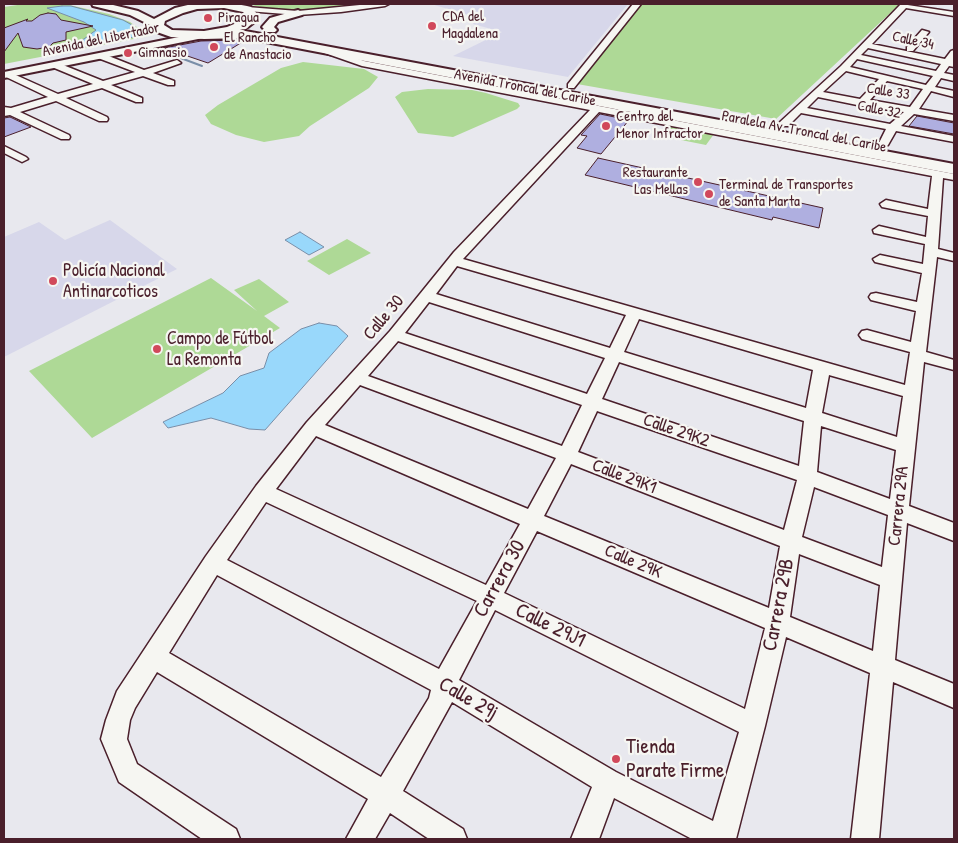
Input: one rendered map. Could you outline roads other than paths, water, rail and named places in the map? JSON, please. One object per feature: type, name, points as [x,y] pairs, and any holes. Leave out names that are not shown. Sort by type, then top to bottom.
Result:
[{"type":"highway","points":[[97,4],[134,13],[178,35],[209,34],[238,28],[250,16]]},
{"type":"highway","points":[[160,5],[207,5]]},
{"type":"highway","points":[[159,27],[160,19],[171,12],[207,5]]},
{"type":"highway","name":"Avenida Troncal del Caribe","points":[[207,5],[233,6],[250,16],[258,26],[271,30],[954,157]]},
{"type":"highway","points":[[271,30],[268,27],[274,20],[298,13]]},
{"type":"highway","name":"Avenida Troncal del Caribe","points":[[209,34],[245,34],[949,173]]},
{"type":"main road","name":"Avenida del Libertador","points":[[4,72],[146,40],[159,34],[159,27]]},
{"type":"main road","name":"Avenida del Libertador","points":[[4,72],[55,65],[209,34]]},
{"type":"street","points":[[250,16],[341,10],[385,4]]},
{"type":"street","points":[[571,86],[637,4]]},
{"type":"street","points":[[784,124],[844,68],[904,4],[954,14]]},
{"type":"street","points":[[942,12],[949,4]]},
{"type":"street","points":[[884,143],[892,128],[912,111],[952,59],[910,49],[925,32]]},
{"type":"street","name":"Calle 34","points":[[866,44],[952,59]]},
{"type":"street","name":"Paralela Av. Troncal del Caribe","points":[[325,50],[362,62],[597,108],[949,173]]},
{"type":"street","points":[[101,56],[171,83]]},
{"type":"street","points":[[855,56],[954,78]]},
{"type":"street","points":[[6,111],[59,98],[177,63]]},
{"type":"street","points":[[55,65],[139,100]]},
{"type":"street","points":[[844,68],[883,81],[927,91],[954,100]]},
{"type":"street","points":[[4,72],[103,119]]},
{"type":"street","points":[[862,103],[883,81]]},
{"type":"street","points":[[927,91],[954,94]]},
{"type":"street","name":"Calle 33","points":[[816,94],[954,118]]},
{"type":"street","name":"Calle 30","points":[[226,839],[128,773],[114,739],[118,720],[126,700],[213,563],[263,492],[313,427],[395,335],[454,261],[597,108]]},
{"type":"street","name":"Calle 32","points":[[798,110],[954,139]]},
{"type":"street","points":[[6,111],[65,137]]},
{"type":"street","points":[[4,149],[22,159]]},
{"type":"street","name":"Carrera 29A","points":[[865,839],[905,446],[919,352],[934,214],[949,173]]},
{"type":"street","points":[[886,204],[934,214]]},
{"type":"street","points":[[879,230],[931,254]]},
{"type":"street","points":[[880,259],[931,254],[954,257]]},
{"type":"street","points":[[454,261],[913,394]]},
{"type":"street","points":[[427,296],[905,446]]},
{"type":"street","points":[[876,297],[924,308]]},
{"type":"street","name":"Carrera 30","points":[[360,839],[439,704],[444,692],[444,684],[567,455],[613,354],[634,314]]},
{"type":"street","name":"Calle 29K2","points":[[395,335],[807,476],[954,532]]},
{"type":"street","points":[[867,335],[954,365]]},
{"type":"street","name":"Carrera 29B","points":[[721,839],[754,726],[778,622],[791,541],[807,476],[813,416],[822,368]]},
{"type":"street","name":"Calle 29K1","points":[[356,378],[567,455],[891,580]]},
{"type":"street","name":"Calle 29K","points":[[313,427],[954,696]]},
{"type":"street","name":"Calle 29J1","points":[[263,492],[490,597],[754,726]]},
{"type":"street","name":"Calle 29j","points":[[213,563],[444,684],[607,781],[721,839]]},
{"type":"street","points":[[154,657],[386,795],[454,839]]},
{"type":"street","points":[[585,839],[607,781]]},
{"type":"water","points":[[71,6],[123,20],[144,35],[64,51],[62,48],[84,39],[96,30],[84,22],[47,8]]},
{"type":"water","points":[[300,232],[324,247],[309,255],[285,240]]},
{"type":"water","points":[[319,323],[337,326],[348,336],[265,430],[249,429],[211,418],[168,428],[163,422],[223,393],[240,376],[264,368],[269,353],[301,329]]},
{"type":"waterway","points":[[154,48],[202,66]]},
{"type":"place","name":"Piragua","points":[[208,18]]},
{"type":"place","name":"CDA del Magdalena","points":[[432,26]]},
{"type":"place","name":"El Rancho de Anastacio","points":[[214,47]]},
{"type":"place","name":"Gimnasio","points":[[128,53]]},
{"type":"place","name":"Centro del Menor Infractor","points":[[606,126]]},
{"type":"place","name":"Restaurante Las Mellas","points":[[698,182]]},
{"type":"place","name":"Terminal de Transportes de Santa Marta","points":[[709,194]]},
{"type":"place","name":"Policía Nacional Antinarcoticos","points":[[53,281]]},
{"type":"place","name":"Campo de Fútbol La Remonta","points":[[157,349]]},
{"type":"place","name":"Tienda Parate Firme","points":[[616,759]]}]
